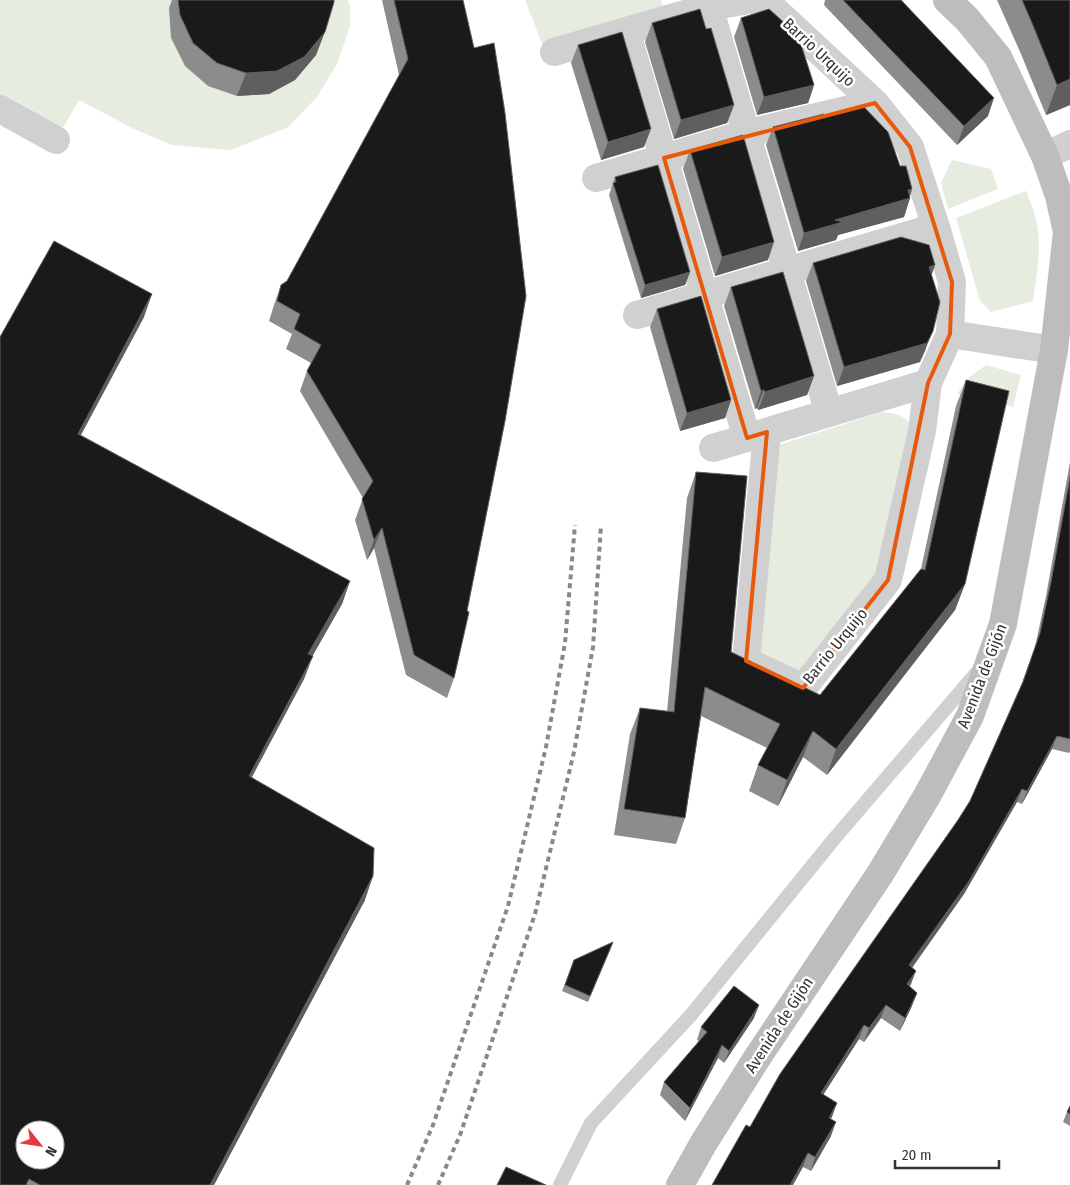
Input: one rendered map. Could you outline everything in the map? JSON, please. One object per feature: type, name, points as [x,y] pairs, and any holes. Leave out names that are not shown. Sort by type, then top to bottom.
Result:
[{"type":"street","points":[[554,52],[708,7],[749,0]]},
{"type":"street","name":"Barrio Urquijo","points":[[626,31],[704,296],[757,435],[746,661],[803,688],[888,580],[922,431],[928,383],[950,334],[952,282],[910,148],[875,103],[764,0]]},
{"type":"street","name":"Avenida de Gijón","points":[[680,1185],[703,1144],[757,1058],[880,874],[927,796],[970,716],[1003,624],[1054,350],[1067,232],[1059,196],[1045,156],[998,56],[967,19],[947,0]]},
{"type":"street","points":[[708,7],[829,413]]},
{"type":"street","name":"Barrio Urquijo","points":[[596,178],[745,134],[875,103]]},
{"type":"street","points":[[0,109],[56,140]]},
{"type":"street","points":[[1045,156],[1070,144]]},
{"type":"street","points":[[637,315],[936,227]]},
{"type":"street","points":[[950,334],[1054,350]]},
{"type":"street","points":[[713,448],[928,383]]},
{"type":"lane","points":[[560,1185],[591,1123],[691,1015],[834,840],[991,656]]},
{"type":"highlighted area","points":[[875,103],[910,147],[952,282],[950,334],[928,383],[888,580],[803,688],[746,661],[767,432],[747,438],[664,158]]},
{"type":"shaded area","points":[[0,0],[172,0],[171,38],[185,66],[208,86],[269,94],[295,80],[316,55],[323,0],[348,0],[350,26],[337,64],[317,97],[287,128],[230,150],[172,145],[134,129],[79,100],[56,140],[0,109]]},
{"type":"shaded area","points":[[525,0],[661,0],[663,8],[543,46]]},
{"type":"shaded area","points":[[952,160],[991,169],[998,189],[948,209],[941,183]]},
{"type":"shaded area","points":[[1026,191],[1034,213],[1039,237],[1033,301],[991,312],[980,301],[956,218]]},
{"type":"shaded area","points":[[986,365],[1021,375],[1013,407],[957,394],[968,378]]},
{"type":"shaded area","points":[[882,412],[899,415],[912,425],[880,577],[803,675],[757,653],[779,445]]},
{"type":"building","points":[[178,0],[334,0],[334,2],[325,32],[304,57],[277,71],[246,73],[217,63],[193,43],[180,15]]},
{"type":"building","points":[[394,0],[463,0],[474,48],[494,43],[505,113],[526,296],[505,421],[467,611],[469,612],[454,678],[414,655],[382,528],[374,540],[362,499],[373,481],[307,371],[321,345],[294,329],[300,314],[277,301],[281,285],[287,281],[408,59]]},
{"type":"building","points":[[843,0],[901,0],[994,98],[964,126]]},
{"type":"building","points":[[1022,0],[1070,0],[1070,79],[1057,85]]},
{"type":"building","points":[[700,9],[706,29],[711,28],[734,105],[681,120],[652,23]]},
{"type":"building","points":[[769,9],[798,35],[814,85],[764,97],[741,18]]},
{"type":"building","points":[[622,32],[651,129],[608,142],[578,45]]},
{"type":"building","points":[[862,105],[888,132],[900,166],[906,166],[912,189],[908,190],[910,198],[835,220],[843,222],[804,233],[773,127],[824,114],[825,116]]},
{"type":"building","points":[[743,135],[774,242],[722,257],[690,150]]},
{"type":"building","points":[[658,165],[690,272],[645,285],[613,183],[616,182],[615,177]]},
{"type":"building","points":[[901,237],[929,245],[935,265],[929,267],[940,302],[933,331],[927,343],[844,367],[813,263]]},
{"type":"building","points":[[54,241],[152,294],[78,434],[350,581],[308,654],[313,656],[249,776],[374,848],[373,876],[210,1185],[40,1185],[29,1179],[26,1185],[0,1185],[0,337]]},
{"type":"building","points":[[783,272],[814,376],[765,392],[764,390],[761,391],[731,287]]},
{"type":"building","points":[[701,296],[731,400],[687,413],[657,309]]},
{"type":"building","points":[[966,380],[1009,391],[965,584],[836,749],[813,731],[787,780],[758,765],[780,724],[705,687],[685,818],[624,809],[640,708],[674,712],[696,472],[747,476],[731,652],[820,695],[921,569],[925,570]]},
{"type":"building","points":[[1070,477],[1070,739],[1057,736],[1027,791],[1022,789],[969,881],[909,965],[916,971],[907,984],[917,993],[905,1018],[886,1005],[869,1028],[864,1025],[821,1093],[837,1103],[829,1118],[836,1122],[815,1157],[808,1153],[790,1185],[712,1185],[746,1125],[750,1127],[780,1074],[970,801],[1023,682],[1040,633]]},
{"type":"building","points":[[613,942],[590,996],[565,985],[574,960]]},
{"type":"building","points":[[734,986],[759,1005],[729,1051],[722,1045],[690,1108],[664,1082],[707,1032],[701,1027]]},
{"type":"building","points":[[506,1167],[546,1185],[497,1185]]},
{"type":"railway","points":[[407,1185],[433,1125],[508,906],[546,747],[565,643],[575,525]]},
{"type":"railway","points":[[438,1185],[460,1135],[535,914],[574,752],[593,647],[601,525]]}]
